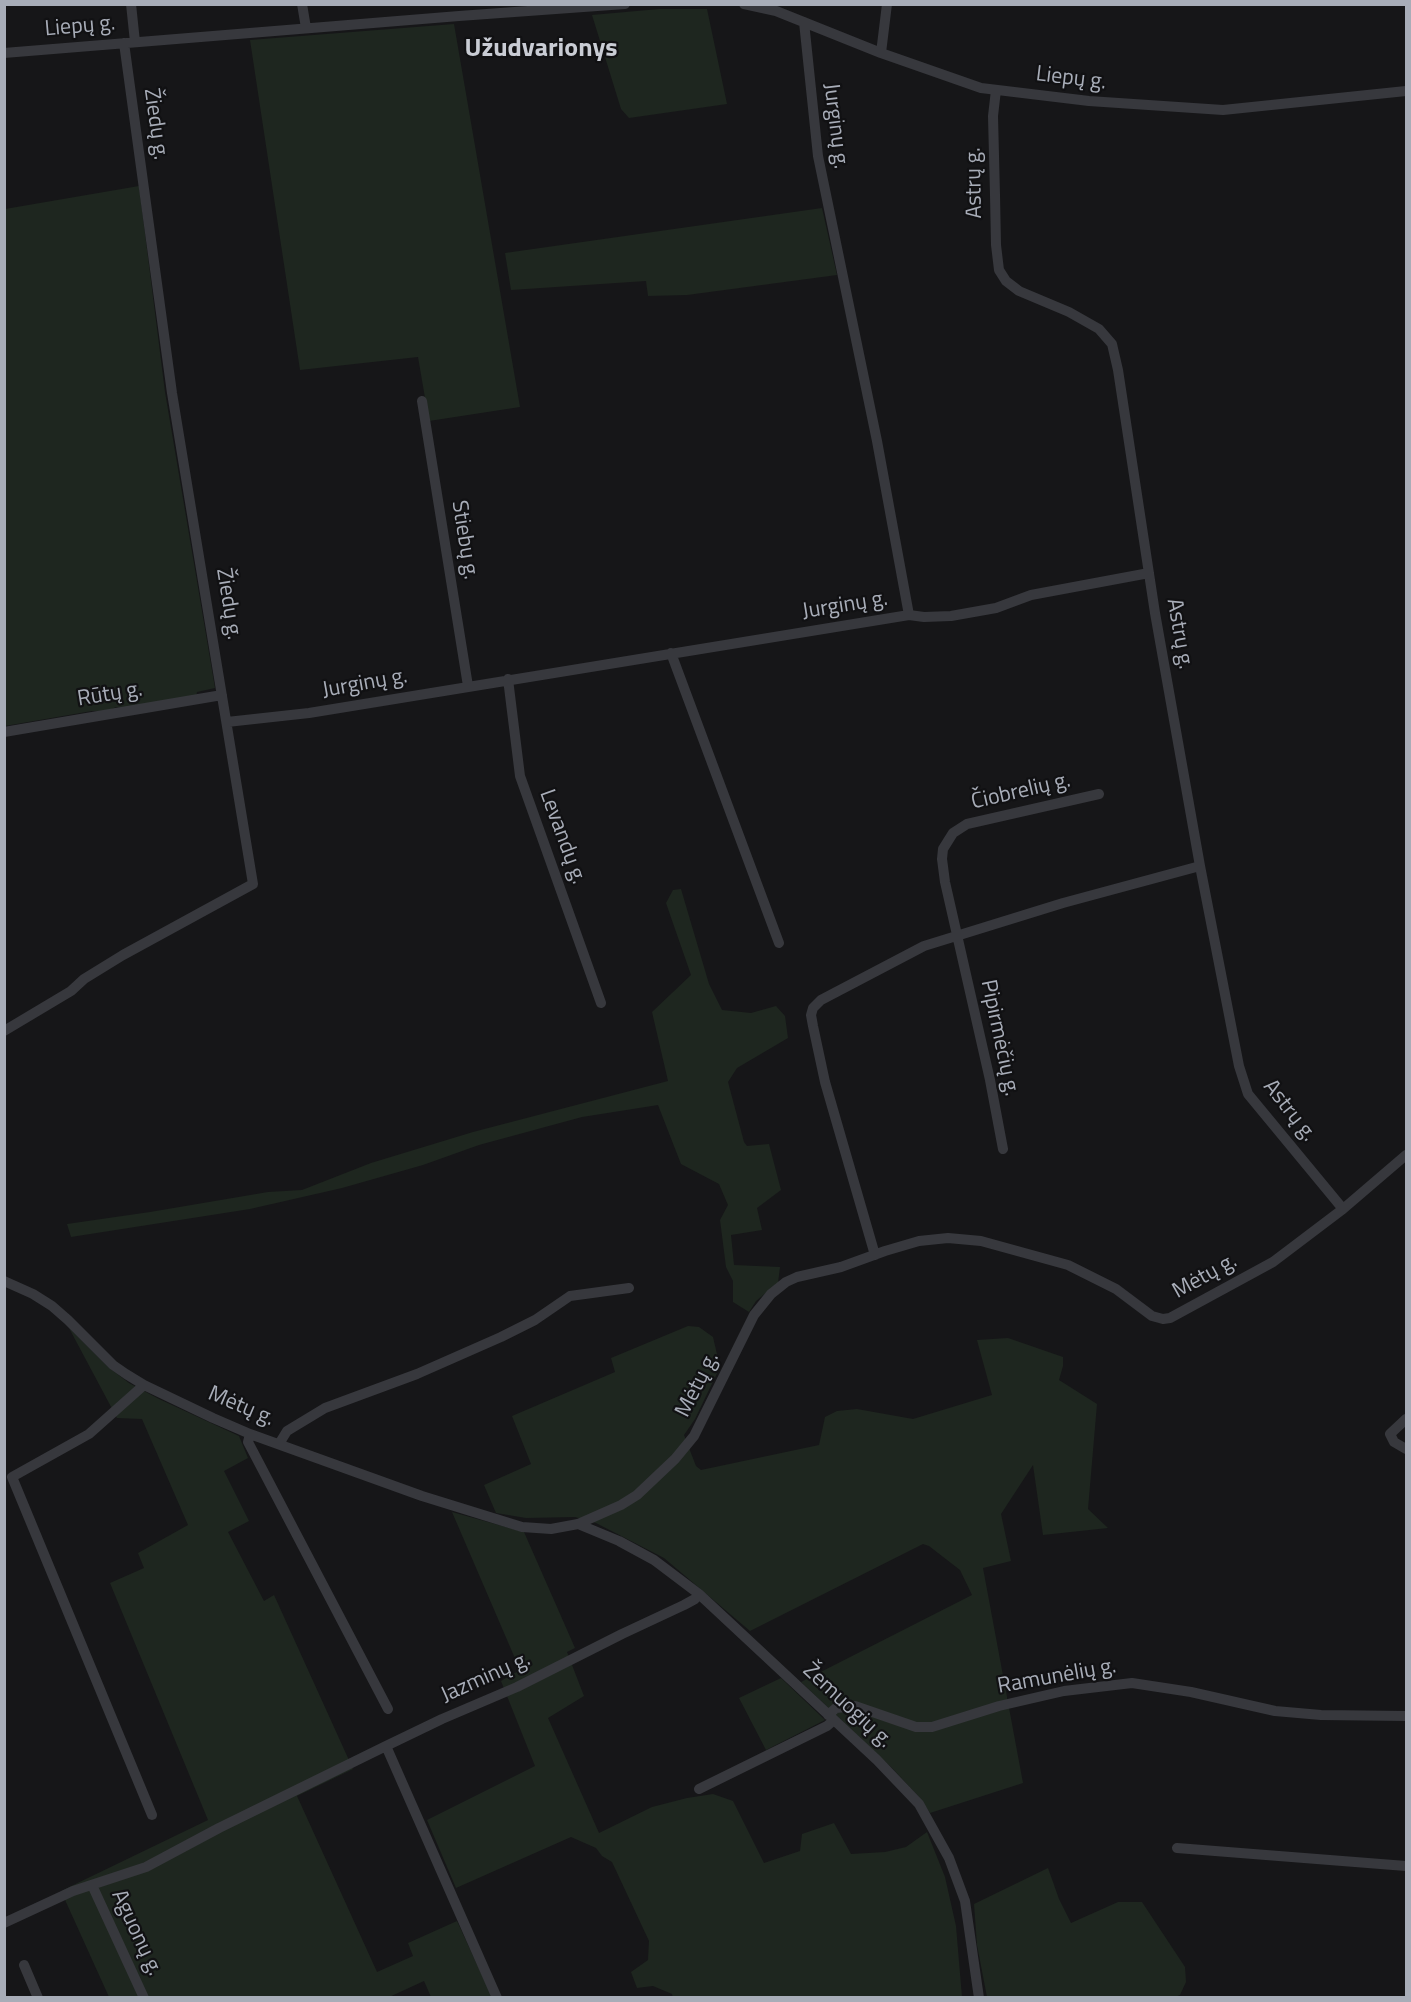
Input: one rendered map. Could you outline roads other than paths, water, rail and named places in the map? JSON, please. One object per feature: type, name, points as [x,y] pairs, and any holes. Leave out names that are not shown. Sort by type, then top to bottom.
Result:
[{"type":"street","name":"Žiedų g.","points":[[4,1031],[71,991],[84,979],[123,955],[253,884],[172,393],[130,43],[131,4]]},
{"type":"street","points":[[302,4],[306,28]]},
{"type":"street","points":[[453,4],[455,16]]},
{"type":"street","name":"Liepų g.","points":[[4,53],[626,4]]},
{"type":"street","name":"Liepų g.","points":[[744,4],[776,11],[881,53],[981,88],[996,90],[1089,101],[1223,111],[1407,91]]},
{"type":"street","points":[[881,53],[887,4]]},
{"type":"street","name":"Jurginų g.","points":[[227,722],[309,713],[909,615],[877,441],[818,156],[804,22]]},
{"type":"street","name":"Astrų g.","points":[[996,90],[993,116],[996,245],[999,270],[1006,281],[1019,291],[1069,312],[1099,329],[1112,344],[1118,370],[1155,613],[1200,866],[1239,1065],[1248,1094],[1343,1209]]},
{"type":"street","name":"Stiebų g.","points":[[422,401],[468,686]]},
{"type":"street","points":[[909,615],[951,616],[996,608],[1031,595],[1149,573]]},
{"type":"street","points":[[671,653],[779,943]]},
{"type":"street","name":"Levandų g.","points":[[508,680],[520,776],[601,1003]]},
{"type":"street","name":"Rūtų g.","points":[[4,732],[222,695]]},
{"type":"street","name":"Čiobrelių g.","points":[[957,935],[942,859],[943,849],[953,833],[967,824],[1099,794]]},
{"type":"street","points":[[875,1255],[825,1082],[811,1015],[813,1008],[821,1000],[924,946],[1053,906],[1200,866]]},
{"type":"street","name":"Pipirmėčių g.","points":[[957,935],[1003,1149]]},
{"type":"street","name":"Mėtų g.","points":[[4,1281],[33,1294],[52,1306],[113,1365],[144,1385],[250,1434],[422,1496],[522,1527],[550,1529],[578,1524],[604,1514],[637,1495],[675,1459],[694,1436],[754,1316],[771,1294],[786,1282],[797,1277],[841,1268],[919,1241],[948,1238],[981,1241],[1076,1268],[1116,1289],[1152,1316],[1170,1318],[1273,1262],[1343,1209],[1407,1155]]},
{"type":"street","points":[[279,1444],[287,1431],[325,1408],[417,1374],[501,1337],[535,1320],[570,1296],[629,1288]]},
{"type":"street","points":[[144,1385],[89,1434],[12,1477],[152,1815]]},
{"type":"street","points":[[1407,1419],[1390,1434],[1394,1442],[1407,1449]]},
{"type":"street","points":[[250,1434],[248,1442],[388,1709]]},
{"type":"street","name":"Žemuogių g.","points":[[578,1524],[619,1541],[654,1560],[699,1594],[831,1717],[919,1804],[949,1858],[965,1901],[979,1998]]},
{"type":"street","name":"Jazminų g.","points":[[4,1923],[73,1891],[146,1867],[219,1828],[386,1746],[517,1687],[684,1605],[699,1594]]},
{"type":"street","name":"Ramunėlių g.","points":[[699,1789],[826,1726],[836,1708],[855,1706],[916,1727],[932,1727],[999,1706],[1064,1691],[1132,1683],[1191,1692],[1275,1711],[1321,1715],[1407,1716]]},
{"type":"street","points":[[386,1746],[497,1998]]},
{"type":"street","points":[[1177,1848],[1407,1866]]},
{"type":"street","name":"Aguonų g.","points":[[92,1885],[144,1998]]},
{"type":"street","points":[[24,1965],[38,1998]]},
{"type":"district","name":"Užudvarionys","points":[[541,50]]}]
